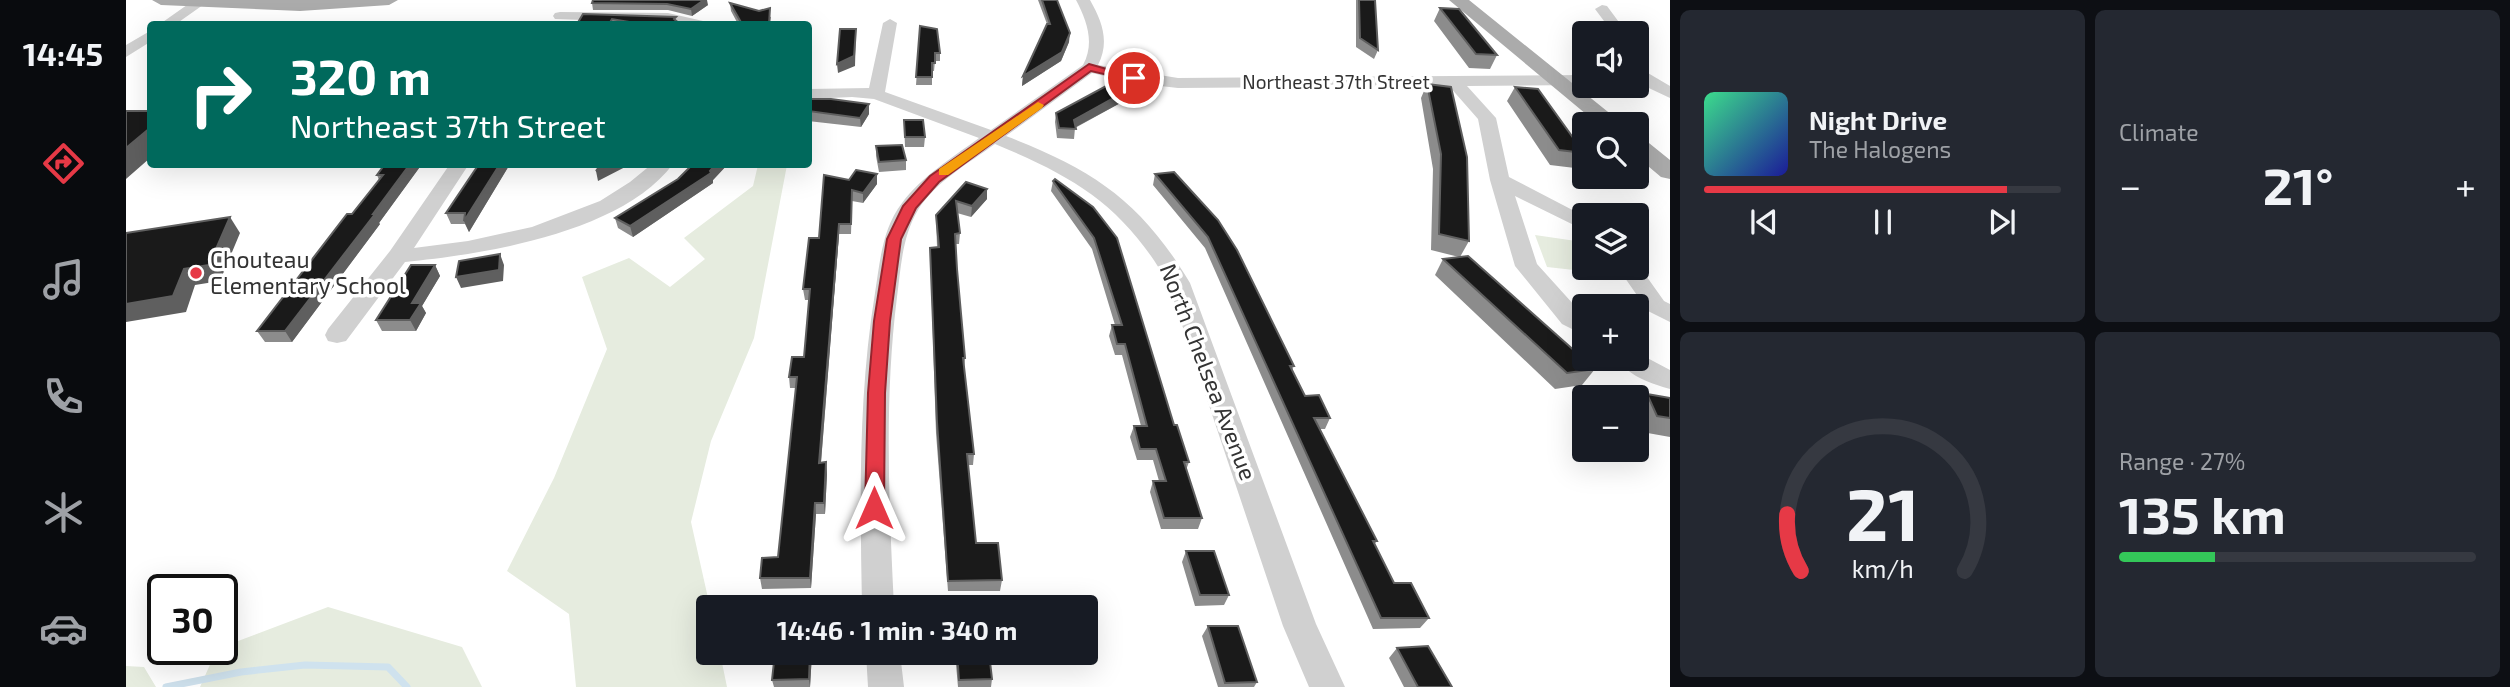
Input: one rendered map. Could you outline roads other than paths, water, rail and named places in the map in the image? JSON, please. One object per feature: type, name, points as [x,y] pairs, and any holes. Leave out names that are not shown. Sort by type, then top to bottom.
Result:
[{"type":"main road","points":[[162,0],[300,6],[389,0]]},
{"type":"main road","points":[[1458,0],[1597,112]]},
{"type":"main road","points":[[1649,155],[1670,172]]},
{"type":"street","points":[[171,21],[202,0]]},
{"type":"street","points":[[557,20],[571,0]]},
{"type":"street","points":[[878,595],[874,480],[877,393],[882,321],[894,239],[910,206],[921,192],[950,167],[1089,68],[1097,55],[1099,41],[1083,0]]},
{"type":"street","points":[[1602,9],[1611,21]]},
{"type":"street","points":[[557,20],[668,17],[685,21]]},
{"type":"street","points":[[876,94],[890,23]]},
{"type":"street","points":[[126,52],[147,38]]},
{"type":"street","name":"Northeast 37th Street","points":[[1089,68],[1134,78],[1178,83],[1572,81]]},
{"type":"street","points":[[1649,74],[1662,72]]},
{"type":"street","points":[[1454,81],[1487,118],[1500,180],[1526,266],[1572,319]]},
{"type":"street","points":[[1649,82],[1670,93]]},
{"type":"street","points":[[812,94],[876,94],[994,137]]},
{"type":"street","name":"North Chelsea Avenue","points":[[994,137],[1096,185],[1136,219],[1168,260],[1180,283],[1300,626],[1327,687]]},
{"type":"street","points":[[337,335],[398,256],[457,168]]},
{"type":"street","points":[[398,256],[467,247],[564,222],[622,197],[649,180],[660,168]]},
{"type":"street","points":[[1500,180],[1572,218]]},
{"type":"street","points":[[1638,280],[1656,306],[1670,314]]},
{"type":"street","points":[[1648,371],[1670,380]]},
{"type":"street","points":[[884,665],[887,687]]},
{"type":"waterway","points":[[166,687],[241,672],[305,665],[388,667],[407,687]]},
{"type":"place","name":"Chouteau Elementary School","points":[[196,273]]}]
